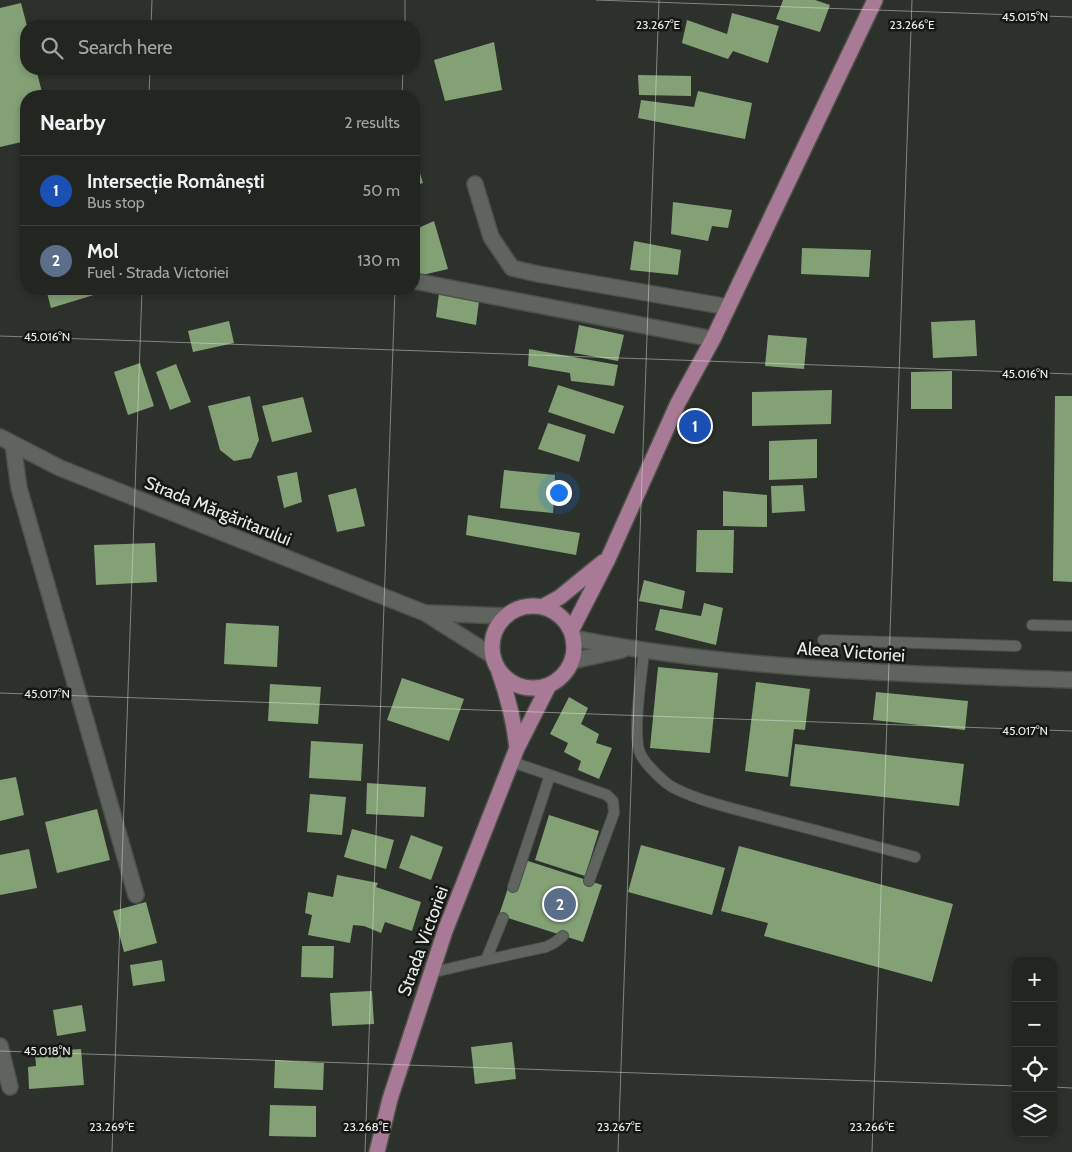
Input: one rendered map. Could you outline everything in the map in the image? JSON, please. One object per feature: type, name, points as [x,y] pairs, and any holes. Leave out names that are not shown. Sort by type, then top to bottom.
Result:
[{"type":"main road","points":[[572,634],[678,403],[713,339],[875,0]]},
{"type":"main road","points":[[542,607],[560,597],[608,559]]},
{"type":"main road","points":[[529,606],[542,607],[559,616],[572,634],[574,650],[572,660],[567,671],[549,686],[521,687],[508,680],[496,663],[492,642],[497,628],[506,616],[529,606]]},
{"type":"main road","name":"Strada Victoriei","points":[[496,663],[509,699],[514,720],[515,755]]},
{"type":"main road","name":"Strada Victoriei","points":[[377,1152],[390,1099],[445,932],[515,755],[549,686]]},
{"type":"street","points":[[475,184],[491,237],[512,268],[728,308]]},
{"type":"street","points":[[420,282],[713,339]]},
{"type":"street","points":[[7,441],[136,895]]},
{"type":"street","name":"Strada Mărgăritarului","points":[[7,441],[60,468],[108,488],[425,613],[496,663]]},
{"type":"street","name":"Strada Mărgăritarului","points":[[425,613],[506,616]]},
{"type":"street","name":"Aleea Victoriei","points":[[572,634],[629,649],[824,669],[889,674],[1072,680]]},
{"type":"street","name":"Aleea Victoriei","points":[[572,660],[629,649]]},
{"type":"street","points":[[0,1046],[10,1087]]},
{"type":"lane","points":[[1032,625],[1072,626]]},
{"type":"lane","points":[[823,640],[1016,646]]},
{"type":"lane","points":[[644,651],[637,719],[637,740],[640,752],[649,766],[672,787],[744,812],[915,857]]},
{"type":"lane","points":[[515,755],[550,775],[607,795],[613,801],[614,813],[589,881]]},
{"type":"lane","points":[[513,887],[550,775]]},
{"type":"lane","points":[[486,960],[503,918]]},
{"type":"lane","points":[[430,973],[546,947],[563,936]]},
{"type":"building","points":[[783,0],[815,0],[830,5],[820,32],[776,19]]},
{"type":"building","points":[[21,3],[25,20],[20,20],[20,75],[38,75],[41,90],[20,90],[20,142],[0,147],[0,8]]},
{"type":"building","points":[[732,13],[779,26],[768,63],[733,51],[728,59],[682,43],[687,20],[727,34]]},
{"type":"building","points":[[494,42],[502,90],[445,101],[434,60]]},
{"type":"building","points":[[638,75],[691,76],[691,96],[639,95]]},
{"type":"building","points":[[698,91],[752,103],[745,139],[638,118],[641,100],[694,107]]},
{"type":"building","points":[[420,173],[423,183],[420,184]]},
{"type":"building","points":[[673,202],[732,210],[728,228],[712,226],[708,241],[671,234]]},
{"type":"building","points":[[434,221],[448,269],[420,276],[420,227]]},
{"type":"building","points":[[634,241],[681,250],[678,275],[630,270]]},
{"type":"building","points":[[802,248],[871,250],[869,277],[801,274]]},
{"type":"building","points":[[439,293],[479,301],[476,325],[436,317]]},
{"type":"building","points":[[48,295],[94,295],[51,308]]},
{"type":"building","points":[[975,320],[977,356],[933,358],[931,322]]},
{"type":"building","points":[[229,321],[234,343],[193,352],[188,331]]},
{"type":"building","points":[[579,325],[624,335],[618,361],[574,353]]},
{"type":"building","points":[[768,335],[807,338],[804,369],[765,366]]},
{"type":"building","points":[[529,349],[618,365],[614,386],[571,381],[570,373],[528,366]]},
{"type":"building","points":[[140,363],[154,406],[128,415],[114,372]]},
{"type":"building","points":[[176,364],[191,402],[170,410],[156,372]]},
{"type":"building","points":[[952,371],[952,409],[911,409],[911,372]]},
{"type":"building","points":[[558,385],[624,406],[614,434],[548,412]]},
{"type":"building","points":[[832,390],[831,424],[752,426],[752,392]]},
{"type":"building","points":[[250,396],[259,440],[251,458],[234,461],[220,450],[208,406]]},
{"type":"building","points":[[1055,396],[1072,396],[1072,582],[1053,581]]},
{"type":"building","points":[[303,397],[312,432],[272,442],[262,406]]},
{"type":"building","points":[[548,423],[586,435],[579,462],[538,449]]},
{"type":"building","points":[[817,439],[817,478],[769,480],[769,441]]},
{"type":"building","points":[[504,470],[555,475],[553,513],[500,508]]},
{"type":"building","points":[[297,472],[302,502],[284,508],[277,476]]},
{"type":"building","points":[[803,485],[805,511],[772,513],[771,486]]},
{"type":"building","points":[[356,488],[365,526],[337,532],[328,495]]},
{"type":"building","points":[[723,491],[767,495],[767,527],[723,526]]},
{"type":"building","points":[[468,515],[580,533],[576,555],[466,535]]},
{"type":"building","points":[[697,530],[734,530],[733,573],[696,572]]},
{"type":"building","points":[[155,543],[157,582],[96,585],[94,545]]},
{"type":"building","points":[[644,580],[685,591],[682,609],[639,601]]},
{"type":"building","points":[[704,603],[723,608],[716,645],[655,630],[660,609],[701,616]]},
{"type":"building","points":[[226,623],[279,626],[277,667],[224,664]]},
{"type":"building","points":[[658,667],[718,673],[710,753],[650,748]]},
{"type":"building","points":[[402,678],[464,699],[449,741],[387,720]]},
{"type":"building","points":[[756,682],[810,689],[805,730],[794,729],[788,777],[745,771]]},
{"type":"building","points":[[270,684],[321,687],[318,724],[268,721]]},
{"type":"building","points":[[876,692],[968,701],[965,730],[873,720]]},
{"type":"building","points":[[569,697],[588,708],[581,724],[599,734],[596,743],[612,748],[599,779],[578,770],[581,761],[564,752],[568,743],[550,734]]},
{"type":"building","points":[[311,741],[363,744],[361,781],[309,778]]},
{"type":"building","points":[[795,744],[964,764],[959,806],[790,786]]},
{"type":"building","points":[[16,777],[24,815],[0,821],[0,780]]},
{"type":"building","points":[[367,783],[426,787],[424,817],[366,814]]},
{"type":"building","points":[[310,794],[346,797],[342,835],[307,832]]},
{"type":"building","points":[[97,809],[110,860],[57,873],[45,822]]},
{"type":"building","points":[[549,815],[599,831],[585,876],[535,860]]},
{"type":"building","points":[[352,829],[394,840],[386,869],[344,857]]},
{"type":"building","points":[[411,835],[443,847],[431,880],[399,868]]},
{"type":"building","points":[[641,845],[725,868],[712,915],[628,892]]},
{"type":"building","points":[[739,846],[953,904],[932,982],[764,936],[768,923],[721,911]]},
{"type":"building","points":[[29,849],[37,888],[0,895],[0,855]]},
{"type":"building","points":[[525,860],[602,885],[583,942],[499,915],[509,885]]},
{"type":"building","points":[[337,875],[378,883],[376,887],[421,902],[412,931],[385,922],[381,933],[364,926],[353,925],[350,943],[308,935],[312,915],[305,913],[308,892],[333,897]]},
{"type":"building","points":[[146,902],[157,943],[124,952],[113,911]]},
{"type":"building","points":[[302,946],[334,946],[333,978],[301,977]]},
{"type":"building","points":[[162,960],[165,981],[133,986],[130,965]]},
{"type":"building","points":[[372,991],[374,1024],[332,1026],[330,993]]},
{"type":"building","points":[[82,1005],[86,1031],[57,1036],[53,1010]]},
{"type":"building","points":[[512,1042],[516,1079],[475,1084],[471,1047]]},
{"type":"building","points":[[81,1049],[84,1085],[29,1089],[28,1067],[36,1066],[35,1052]]},
{"type":"building","points":[[275,1060],[324,1063],[323,1090],[274,1088]]},
{"type":"building","points":[[270,1105],[316,1106],[316,1137],[269,1136]]},
{"type":"place","name":"Intersecție Românești","points":[[695,426]]},
{"type":"place","name":"Mol","points":[[560,904]]}]
